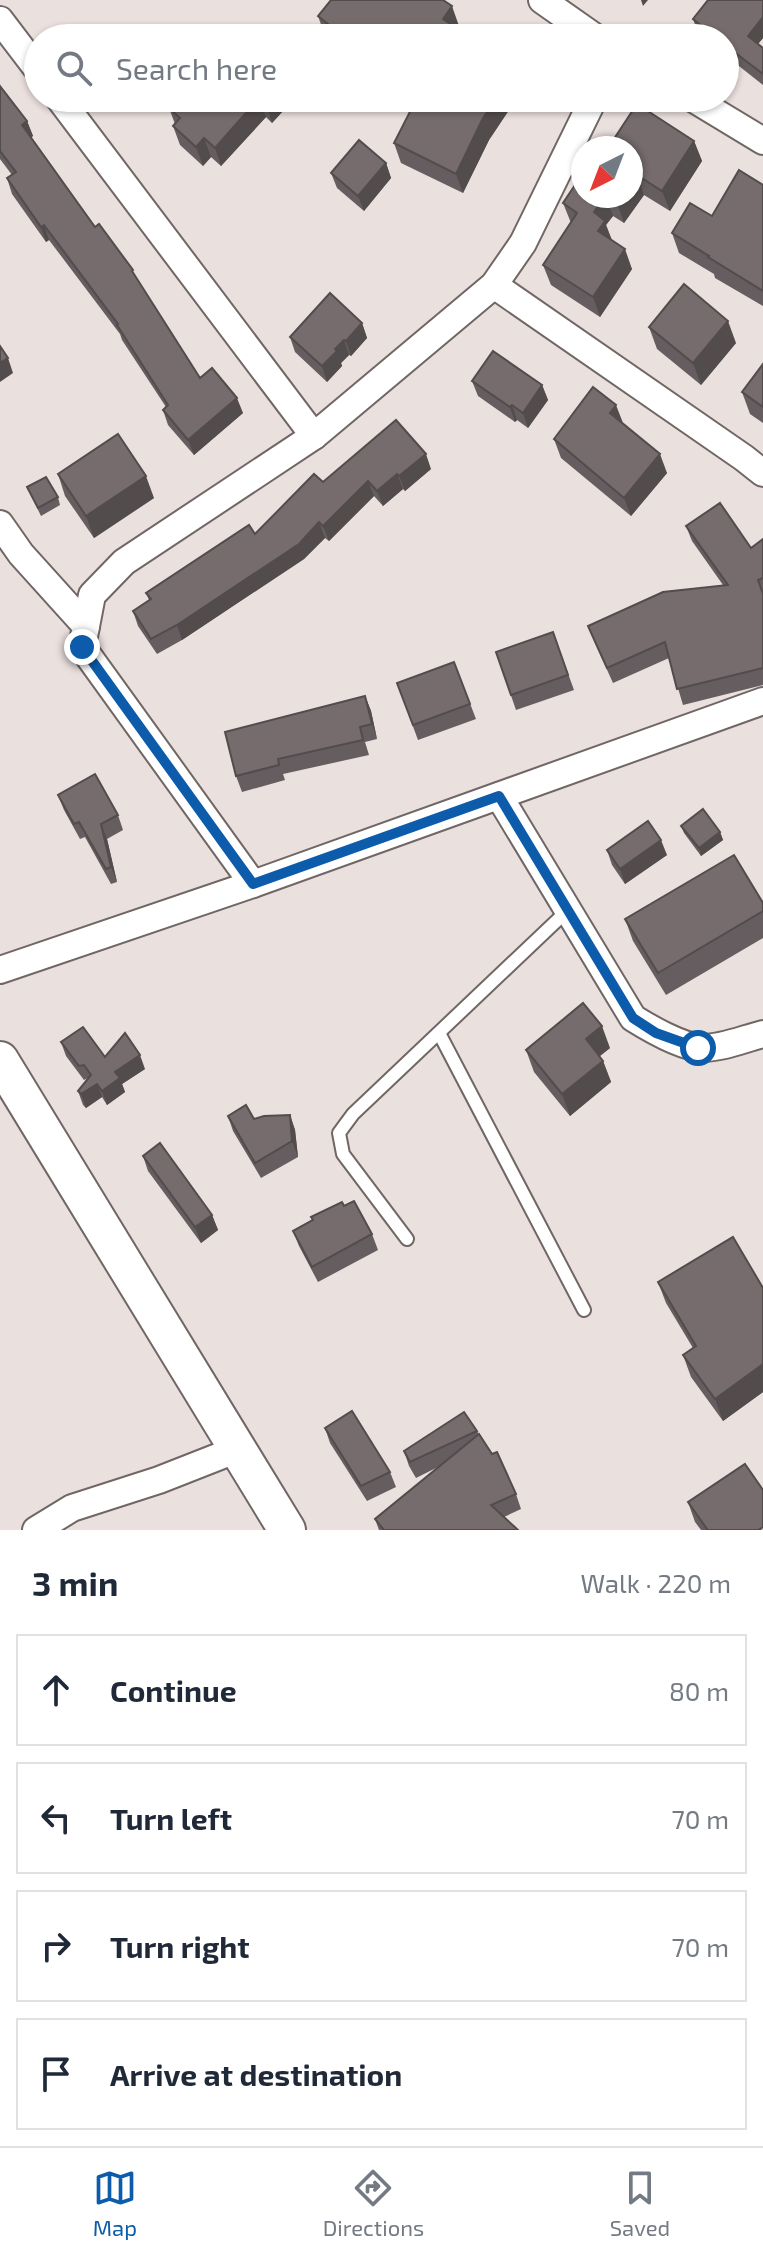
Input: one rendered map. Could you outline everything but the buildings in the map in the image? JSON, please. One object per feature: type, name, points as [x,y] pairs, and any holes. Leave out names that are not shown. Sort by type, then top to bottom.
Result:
[{"type":"main road","points":[[0,1060],[287,1530]]},
{"type":"street","points":[[542,0],[576,24]]},
{"type":"street","points":[[0,20],[24,52]]},
{"type":"street","points":[[70,112],[314,436]]},
{"type":"street","points":[[253,884],[82,647],[92,595],[124,562],[314,436],[494,285],[523,243],[587,112]]},
{"type":"street","points":[[715,112],[763,141]]},
{"type":"street","points":[[494,285],[763,473]]},
{"type":"street","points":[[0,524],[21,554],[86,626]]},
{"type":"street","points":[[0,970],[253,884],[763,701]]},
{"type":"street","points":[[499,796],[633,1018],[656,1033],[698,1048],[720,1046],[763,1034]]},
{"type":"street","points":[[36,1530],[72,1508],[159,1480],[238,1449]]},
{"type":"lane","points":[[407,1239],[343,1154],[339,1133],[353,1114],[567,911]]},
{"type":"lane","points":[[439,1033],[584,1310]]},
{"type":"route","points":[[82,647],[253,884],[499,796],[633,1018],[656,1033],[698,1048]]}]
